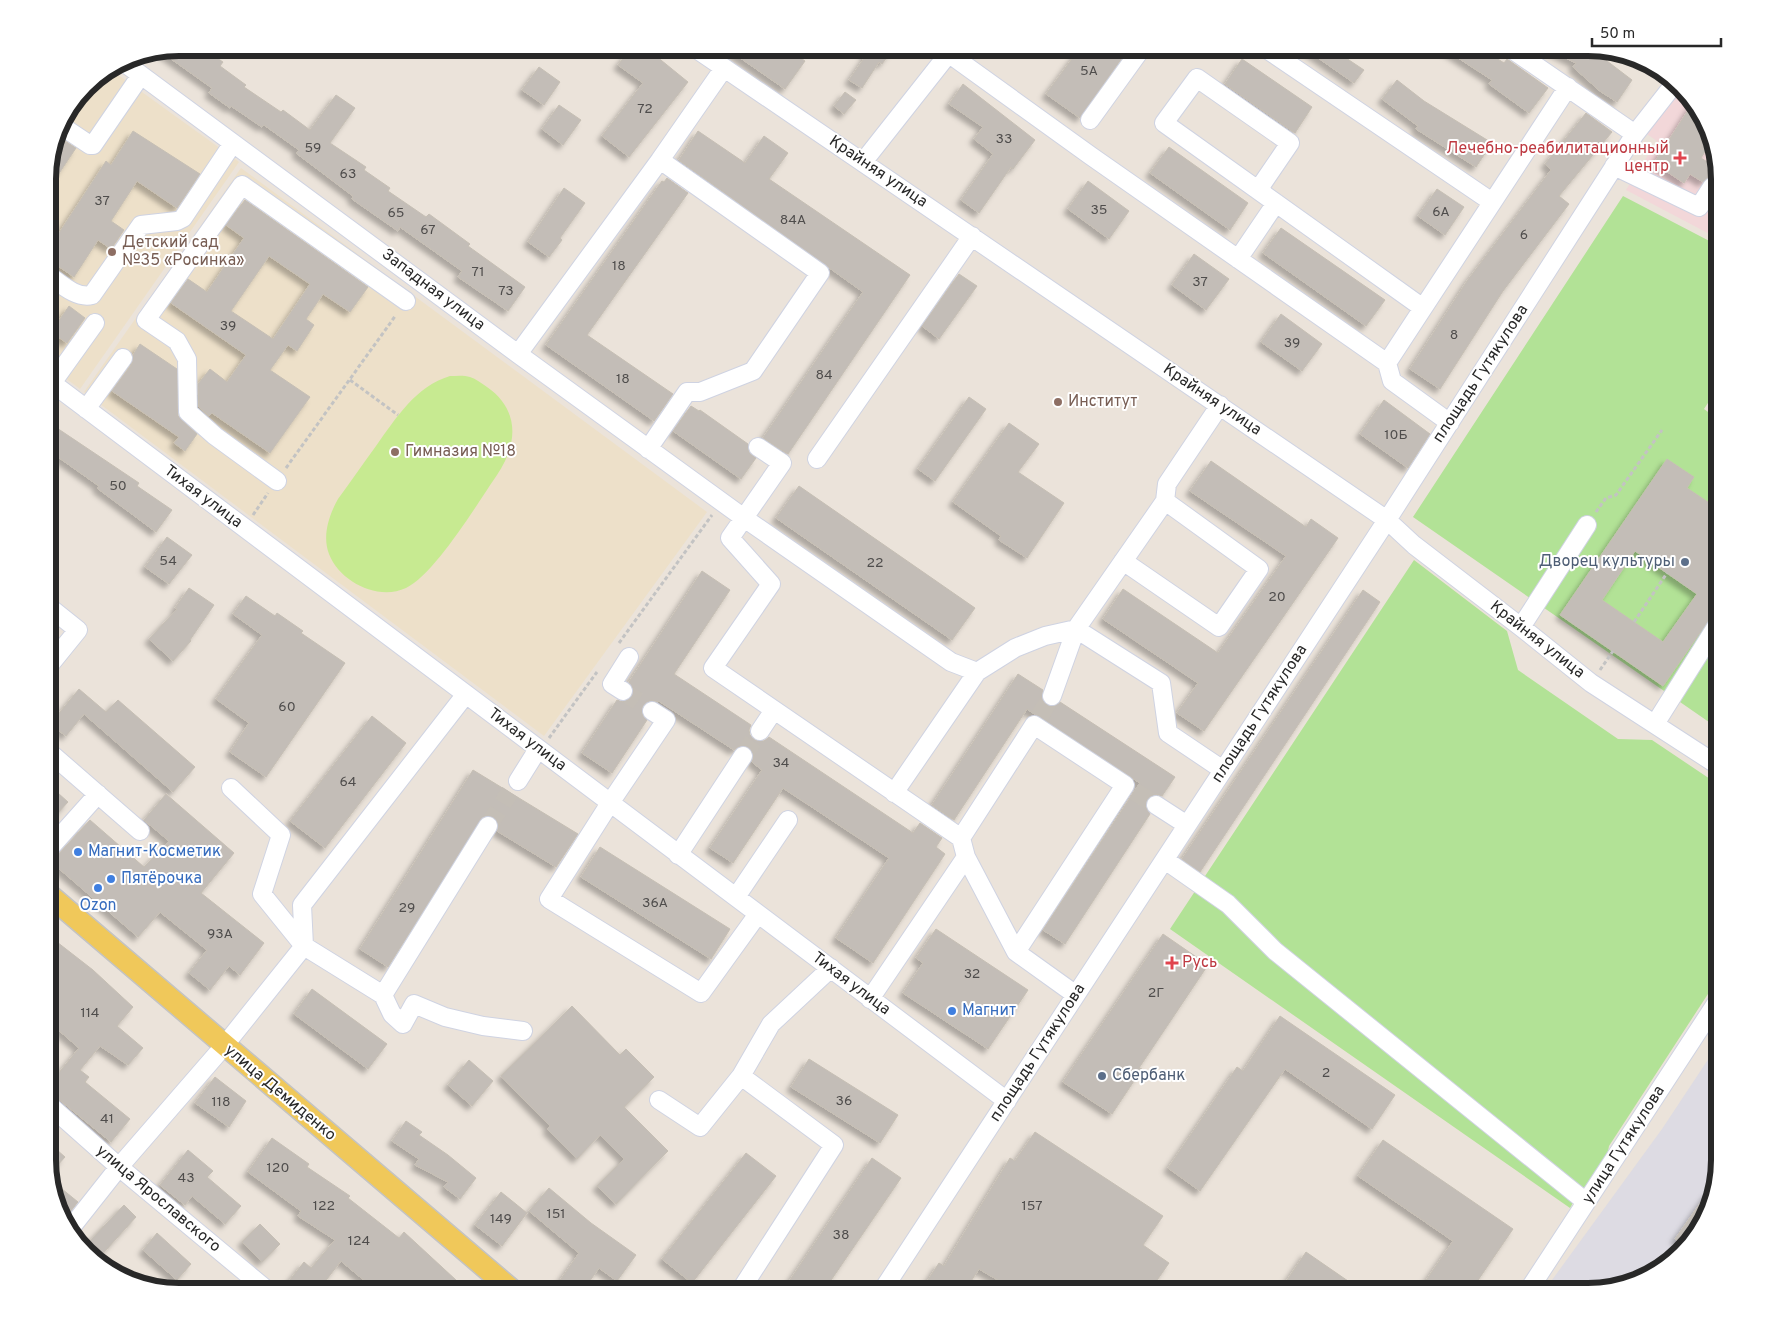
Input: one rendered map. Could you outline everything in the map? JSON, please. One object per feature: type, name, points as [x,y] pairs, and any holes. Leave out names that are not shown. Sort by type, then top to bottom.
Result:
[{"type":"main road","name":"улица Демиденко","points":[[57,902],[502,1283]]},
{"type":"street","name":"Крайняя улица","points":[[707,56],[1387,520],[1414,545],[1592,683],[1711,760]]},
{"type":"street","points":[[863,162],[946,56]]},
{"type":"street","points":[[959,56],[1091,156],[1387,363],[1392,381],[1450,423]]},
{"type":"street","points":[[1090,120],[1136,56]]},
{"type":"street","points":[[1277,56],[1492,202]]},
{"type":"street","points":[[1522,56],[1635,134]]},
{"type":"street","name":"Западная улица","points":[[130,67],[744,518],[950,662],[977,672]]},
{"type":"street","points":[[518,354],[660,160],[724,68]]},
{"type":"street","points":[[67,130],[93,145],[141,75]]},
{"type":"street","points":[[1258,190],[1290,143],[1197,78],[1164,123],[1423,308]]},
{"type":"street","points":[[1387,363],[1568,87]]},
{"type":"street","name":"площадь Гутякулова","points":[[888,1283],[1387,520],[1614,166],[1635,134],[1671,88]]},
{"type":"street","points":[[57,281],[78,294],[92,295],[141,224],[177,221],[182,218],[233,143]]},
{"type":"street","points":[[648,449],[687,392],[700,392],[753,371],[820,273],[660,160]]},
{"type":"street","points":[[1614,166],[1699,208],[1711,190]]},
{"type":"street","points":[[277,481],[215,436],[188,412],[187,360],[176,341],[146,320],[242,186],[406,301]]},
{"type":"street","points":[[1238,259],[1276,203]]},
{"type":"street","points":[[817,459],[972,236]]},
{"type":"street","points":[[57,372],[95,323]]},
{"type":"street","points":[[86,409],[123,358]]},
{"type":"street","name":"Тихая улица","points":[[57,386],[466,694],[542,746],[610,803],[678,855],[1007,1100]]},
{"type":"street","points":[[1052,696],[1076,629],[1165,501],[1167,484],[1220,405]]},
{"type":"street","points":[[758,447],[782,463],[730,538],[771,584],[713,668],[961,838],[966,857],[1016,952],[1076,995]]},
{"type":"street","points":[[1123,561],[1219,627],[1259,569],[1165,501]]},
{"type":"street","points":[[1522,627],[1588,525]]},
{"type":"street","points":[[57,613],[78,630],[57,656]]},
{"type":"street","points":[[894,793],[977,672],[1015,648],[1045,636],[1076,629],[1161,683],[1168,733],[1223,770]]},
{"type":"street","points":[[1655,724],[1711,635]]},
{"type":"street","points":[[623,652],[612,684],[623,691]]},
{"type":"street","points":[[74,1223],[119,1167],[224,1046],[304,946],[302,905],[466,694]]},
{"type":"street","points":[[760,731],[774,710]]},
{"type":"street","points":[[652,711],[666,720],[610,803],[550,898],[701,993],[758,914]]},
{"type":"street","points":[[961,838],[1036,721],[1129,788],[1016,952]]},
{"type":"street","points":[[518,781],[542,746]]},
{"type":"street","points":[[678,855],[743,756]]},
{"type":"street","points":[[57,759],[140,831]]},
{"type":"street","points":[[231,788],[281,835],[262,894],[304,946],[383,995],[392,1014],[403,1024],[414,1004],[445,1017],[483,1026],[523,1031]]},
{"type":"street","points":[[57,840],[98,794]]},
{"type":"street","points":[[1156,806],[1187,825]]},
{"type":"street","points":[[736,897],[788,820]]},
{"type":"street","points":[[383,995],[488,826]]},
{"type":"street","points":[[870,998],[966,857]]},
{"type":"street","points":[[1165,860],[1228,904],[1275,951],[1586,1202]]},
{"type":"street","points":[[659,1100],[700,1127],[741,1076],[772,1024],[831,968]]},
{"type":"street","name":"улица Гутякулова","points":[[1534,1283],[1711,1013]]},
{"type":"street","points":[[741,1076],[834,1145],[746,1283]]},
{"type":"street","name":"улица Ярославского","points":[[57,1112],[119,1167],[257,1283]]},
{"type":"path","points":[[244,528],[406,301]]},
{"type":"path","points":[[350,380],[398,415]]},
{"type":"path","points":[[1588,525],[1606,498],[1616,495],[1662,430]]},
{"type":"path","points":[[623,652],[715,510]]},
{"type":"path","points":[[1634,622],[1667,573]]},
{"type":"path","points":[[1592,683],[1613,652]]},
{"type":"path","points":[[542,746],[598,671]]},
{"type":"shaded area","name":"Детский сад №35 «Росинка»","points":[[117,74],[239,162],[80,389],[57,372],[57,163],[60,147],[66,132],[82,104],[92,92]]},
{"type":"shaded area","name":"Лечебно-реабилитационный центр","points":[[1663,82],[1685,104],[1704,139],[1710,163],[1711,235],[1626,190],[1657,141],[1635,126]]},
{"type":"shaded area","name":"Гимназия №18","points":[[241,168],[707,512],[544,736],[84,392]]},
{"type":"shaded area","points":[[1711,1055],[1710,1176],[1704,1200],[1685,1235],[1663,1257],[1642,1270],[1620,1279],[1588,1283],[1550,1283],[1662,1129]]},
{"type":"green space","points":[[1623,196],[1711,242],[1711,398],[1704,409],[1711,414],[1711,723],[1413,517]]},
{"type":"green space","points":[[450,376],[465,376],[474,379],[498,396],[505,406],[510,417],[512,440],[504,463],[455,537],[430,569],[406,588],[395,591],[384,592],[361,586],[342,573],[334,564],[329,554],[326,533],[332,512],[338,499],[408,404],[427,387]]},
{"type":"green space","points":[[1414,560],[1507,631],[1518,670],[1618,739],[1652,740],[1711,780],[1711,989],[1609,1146],[1606,1162],[1596,1177],[1578,1194],[1570,1208],[1170,929]]},
{"type":"building","points":[[214,56],[223,62],[220,66],[246,85],[244,87],[281,112],[283,110],[310,130],[336,95],[355,108],[330,143],[366,167],[364,170],[390,188],[388,191],[426,217],[429,214],[470,244],[468,246],[525,287],[508,311],[458,277],[462,271],[400,227],[398,231],[352,199],[353,196],[296,153],[299,150],[264,125],[262,127],[209,93],[212,88],[168,57]]},
{"type":"building","points":[[625,56],[656,56],[688,82],[629,157],[602,136],[643,83],[618,65]]},
{"type":"building","points":[[738,56],[798,56],[805,61],[785,89]]},
{"type":"building","points":[[866,56],[888,56],[882,64],[879,62],[862,88],[849,80]]},
{"type":"building","points":[[1074,56],[1123,56],[1080,118],[1046,94]]},
{"type":"building","points":[[1315,56],[1343,56],[1364,70],[1354,83]]},
{"type":"building","points":[[1455,56],[1493,56],[1504,63],[1507,59],[1548,88],[1529,113],[1489,84],[1492,80]]},
{"type":"building","points":[[1562,56],[1602,57],[1632,80],[1617,102],[1600,91],[1573,67],[1576,63]]},
{"type":"building","points":[[1242,59],[1312,107],[1295,133],[1225,84]]},
{"type":"building","points":[[539,67],[560,82],[544,105],[522,90]]},
{"type":"building","points":[[1397,80],[1424,101],[1492,143],[1476,167],[1416,129],[1418,126],[1382,99]]},
{"type":"building","points":[[963,84],[1035,140],[1013,169],[1011,167],[979,213],[961,200],[993,154],[974,139],[983,127],[949,104]]},
{"type":"building","points":[[845,92],[856,100],[844,114],[834,106]]},
{"type":"building","points":[[559,105],[581,120],[563,145],[542,129]]},
{"type":"building","points":[[1688,109],[1704,139],[1707,149],[1701,158],[1710,164],[1711,176],[1703,182],[1690,174],[1684,183],[1654,163]]},
{"type":"building","points":[[1586,113],[1612,132],[1559,196],[1569,204],[1503,291],[1440,389],[1410,369],[1467,281],[1551,170],[1545,164]]},
{"type":"building","points":[[133,131],[200,174],[177,208],[137,181],[111,221],[124,230],[111,249],[98,240],[74,277],[57,265],[57,236],[106,161],[111,165]]},
{"type":"building","points":[[698,131],[745,163],[764,136],[788,153],[769,179],[910,275],[788,454],[763,438],[863,292],[679,160]]},
{"type":"building","points":[[63,140],[76,148],[57,176],[57,163]]},
{"type":"building","points":[[1169,147],[1248,203],[1230,230],[1150,173]]},
{"type":"building","points":[[667,178],[688,193],[587,335],[673,394],[654,421],[546,345],[662,181],[664,182]]},
{"type":"building","points":[[1088,181],[1129,211],[1109,239],[1068,209]]},
{"type":"building","points":[[564,188],[585,203],[549,257],[528,242]]},
{"type":"building","points":[[1437,189],[1464,207],[1445,235],[1418,216]]},
{"type":"building","points":[[245,200],[368,287],[350,312],[323,294],[306,319],[314,325],[297,351],[288,345],[270,370],[310,397],[270,453],[212,413],[209,416],[199,407],[198,384],[210,369],[227,382],[246,355],[171,303],[188,279],[207,292],[244,238],[226,225]],"holes":[[[269,256],[310,284],[273,339],[231,311]]]},
{"type":"building","points":[[1281,228],[1385,300],[1366,326],[1263,253]]},
{"type":"building","points":[[1194,254],[1229,279],[1206,310],[1172,285]]},
{"type":"building","points":[[959,274],[977,286],[939,339],[922,326]]},
{"type":"building","points":[[69,306],[85,318],[67,343],[57,336],[57,323]]},
{"type":"building","points":[[1281,314],[1322,344],[1302,371],[1261,342]]},
{"type":"building","points":[[140,344],[177,369],[178,416],[197,434],[185,451],[174,443],[179,437],[112,391],[132,364],[133,355]]},
{"type":"building","points":[[969,397],[986,409],[935,481],[918,469]]},
{"type":"building","points":[[1384,400],[1430,434],[1408,468],[1360,434]]},
{"type":"building","points":[[691,406],[700,410],[748,444],[749,452],[756,458],[741,479],[673,431]]},
{"type":"building","points":[[1009,423],[1039,444],[1018,472],[1064,503],[1027,558],[999,540],[1001,536],[953,502]]},
{"type":"building","points":[[57,428],[139,483],[137,486],[172,510],[156,532],[97,488],[99,486],[57,456]]},
{"type":"building","name":"Дворец культуры","points":[[1667,459],[1694,477],[1687,488],[1711,504],[1711,617],[1663,686],[1560,615]],"holes":[[[1635,551],[1697,594],[1663,642],[1602,600]]]},
{"type":"building","points":[[1211,461],[1306,527],[1311,519],[1338,538],[1204,731],[1177,713],[1198,683],[1103,619],[1123,589],[1218,653],[1286,556],[1190,491]]},
{"type":"building","points":[[799,486],[975,608],[952,640],[776,518]]},
{"type":"building","points":[[167,537],[192,555],[169,584],[145,567]]},
{"type":"building","points":[[702,571],[730,590],[674,674],[751,725],[750,735],[755,740],[764,741],[769,737],[913,833],[920,823],[942,838],[936,847],[945,854],[873,963],[836,938],[889,858],[783,788],[733,863],[710,848],[762,770],[752,762],[754,756],[749,747],[743,745],[734,750],[659,701],[652,700],[643,706],[642,715],[647,720],[612,773],[582,753],[617,700],[623,702],[632,697],[634,691],[629,682]]},
{"type":"building","points":[[189,588],[214,605],[191,641],[173,661],[149,639],[177,609],[175,608]]},
{"type":"building","points":[[1363,590],[1380,602],[1200,872],[1182,859]]},
{"type":"building","points":[[246,596],[275,616],[277,613],[303,631],[301,633],[345,663],[266,777],[230,752],[249,723],[216,699],[262,635],[233,614]]},
{"type":"building","points":[[1018,674],[1043,690],[1042,698],[1048,706],[1054,706],[1060,702],[1175,777],[1162,796],[1156,794],[1147,799],[1145,805],[1150,814],[1065,944],[1043,930],[1140,783],[1027,709],[954,820],[932,805]]},
{"type":"building","points":[[79,689],[106,712],[118,700],[195,767],[173,792],[84,714],[66,736],[57,729],[57,716]]},
{"type":"building","points":[[372,716],[406,743],[325,848],[290,821]]},
{"type":"building","points":[[473,770],[578,834],[556,867],[497,831],[499,826],[494,817],[488,815],[483,817],[388,967],[360,949]]},
{"type":"building","points":[[57,792],[68,802],[57,814]]},
{"type":"building","points":[[166,794],[234,853],[201,893],[264,943],[240,975],[229,966],[210,990],[189,973],[207,950],[160,912],[138,937],[57,867],[57,856],[90,820],[144,867],[169,841],[144,820]]},
{"type":"building","points":[[600,847],[730,929],[711,959],[581,877]]},
{"type":"building","points":[[936,929],[1028,990],[988,1049],[903,993],[923,963],[916,958]]},
{"type":"building","points":[[1163,934],[1208,965],[1139,1068],[1142,1069],[1112,1114],[1063,1082]]},
{"type":"building","points":[[57,942],[93,970],[133,1007],[117,1026],[143,1048],[128,1065],[100,1046],[80,1070],[89,1077],[85,1082],[130,1119],[111,1142],[57,1098],[57,1075],[79,1048],[57,1029]]},
{"type":"building","points":[[312,989],[387,1044],[368,1069],[294,1014]]},
{"type":"building","points":[[572,1006],[620,1055],[626,1049],[654,1077],[624,1107],[668,1151],[616,1204],[597,1186],[624,1159],[600,1135],[577,1159],[547,1129],[550,1126],[501,1076]]},
{"type":"building","points":[[1280,1016],[1395,1095],[1372,1129],[1285,1069],[1200,1191],[1168,1168],[1237,1067],[1243,1071]]},
{"type":"building","points":[[809,1059],[898,1115],[880,1143],[791,1087]]},
{"type":"building","points":[[469,1060],[493,1081],[472,1106],[448,1085]]},
{"type":"building","points":[[215,1077],[246,1101],[229,1127],[195,1103]]},
{"type":"building","points":[[406,1121],[422,1132],[419,1135],[476,1178],[460,1199],[444,1187],[448,1182],[415,1165],[419,1159],[392,1141]]},
{"type":"building","points":[[1035,1132],[1163,1216],[1143,1245],[1169,1263],[1155,1283],[1003,1283],[979,1269],[970,1283],[926,1283],[939,1263],[944,1266],[1010,1158],[1015,1161]]},
{"type":"building","points":[[272,1138],[309,1164],[307,1167],[350,1196],[348,1198],[399,1238],[404,1232],[459,1283],[367,1283],[341,1261],[324,1283],[291,1283],[289,1281],[304,1262],[311,1268],[335,1240],[298,1216],[301,1211],[248,1172]]},
{"type":"building","points":[[1383,1140],[1513,1229],[1476,1283],[1424,1283],[1453,1241],[1358,1176]]},
{"type":"building","points":[[57,1150],[65,1157],[57,1166]]},
{"type":"building","points":[[188,1150],[213,1171],[207,1177],[241,1206],[225,1224],[192,1196],[185,1205],[160,1185]]},
{"type":"building","points":[[746,1153],[776,1176],[692,1283],[662,1259]]},
{"type":"building","points":[[872,1158],[901,1178],[829,1283],[788,1283]]},
{"type":"building","points":[[59,1187],[78,1202],[69,1214]]},
{"type":"building","points":[[549,1188],[591,1223],[636,1255],[617,1281],[599,1268],[588,1283],[558,1283],[579,1253],[529,1211]]},
{"type":"building","points":[[501,1192],[527,1213],[502,1246],[475,1225]]},
{"type":"building","points":[[1705,1196],[1698,1214],[1685,1235],[1679,1242],[1675,1239]]},
{"type":"building","points":[[124,1205],[136,1217],[102,1255],[88,1242]]},
{"type":"building","points":[[260,1224],[280,1244],[262,1262],[242,1242]]},
{"type":"building","points":[[157,1233],[191,1264],[177,1280],[143,1250]]},
{"type":"building","points":[[1306,1252],[1351,1283],[1285,1283]]},
{"type":"tunnel","points":[[623,691],[652,711]]},
{"type":"tunnel","points":[[1039,717],[1052,696]]},
{"type":"tunnel","points":[[743,756],[760,731]]},
{"type":"tunnel","points":[[1134,791],[1156,805]]},
{"type":"tunnel","points":[[488,826],[510,792]]},
{"type":"place","name":"Лечебно-реабилитационный центр","points":[[1680,158]]},
{"type":"place","name":"Детский сад №35 «Росинка»","points":[[112,252]]},
{"type":"place","name":"Институт","points":[[1058,402]]},
{"type":"place","name":"Гимназия №18","points":[[395,452]]},
{"type":"place","name":"Дворец культуры","points":[[1685,562]]},
{"type":"place","name":"Магнит-Косметик","points":[[78,852]]},
{"type":"place","name":"Пятёрочка","points":[[111,879]]},
{"type":"place","name":"Ozon","points":[[98,888]]},
{"type":"place","name":"Русь","points":[[1172,963]]},
{"type":"place","name":"Магнит","points":[[952,1011]]},
{"type":"place","name":"Сбербанк","points":[[1102,1076]]}]
